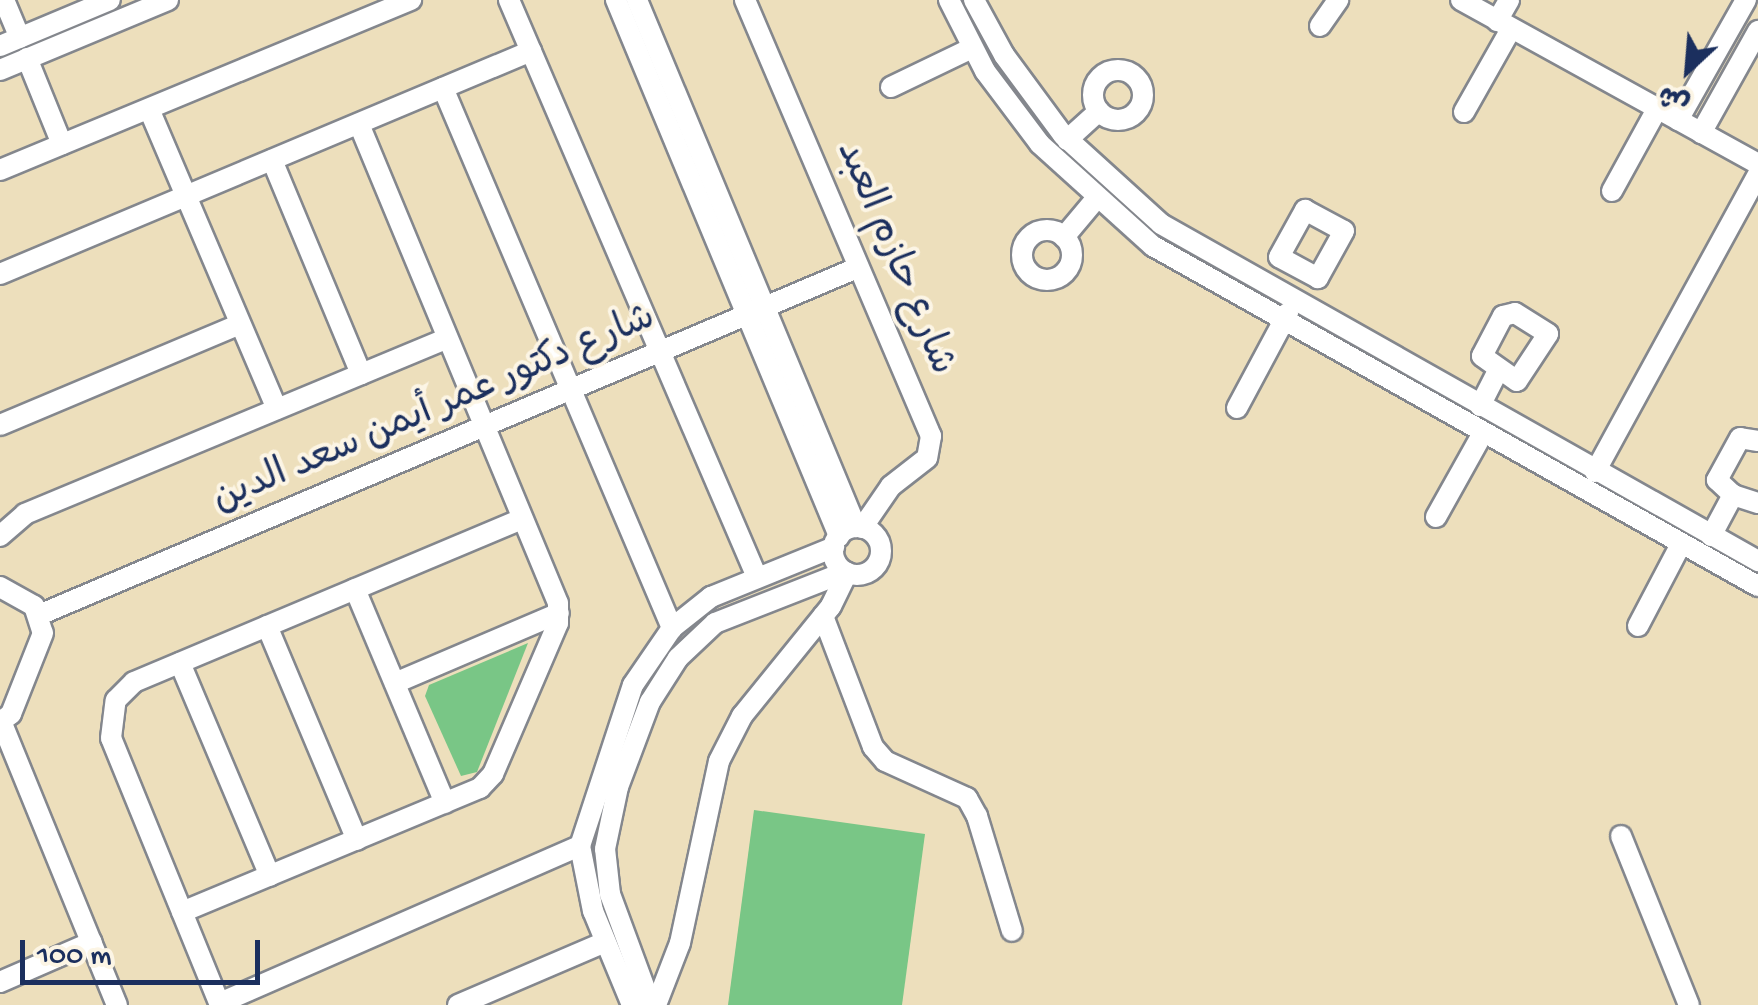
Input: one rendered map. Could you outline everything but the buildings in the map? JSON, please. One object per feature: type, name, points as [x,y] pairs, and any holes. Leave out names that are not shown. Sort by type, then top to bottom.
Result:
[{"type":"street","points":[[4,0],[10,42],[110,0]]},
{"type":"street","points":[[0,70],[168,0]]},
{"type":"street","points":[[0,170],[410,0]]},
{"type":"street","points":[[509,0],[756,576]]},
{"type":"street","points":[[616,0],[756,312]]},
{"type":"street","points":[[637,0],[756,312],[848,535],[846,572],[823,616],[742,716],[719,761],[680,943],[654,1005]]},
{"type":"street","name":"شارع حازم العبد","points":[[746,0],[932,447],[848,535]]},
{"type":"street","points":[[949,0],[972,48],[1020,120],[1095,200],[1178,262],[1758,586]]},
{"type":"street","points":[[974,0],[1022,82],[1067,140],[1161,224],[1289,300],[1758,561]]},
{"type":"street","points":[[1320,26],[1338,0]]},
{"type":"street","points":[[1464,112],[1504,25],[1509,0]]},
{"type":"street","points":[[1473,3],[1504,25],[1758,164]]},
{"type":"street","points":[[1678,120],[1748,12]]},
{"type":"street","points":[[1701,133],[1758,31]]},
{"type":"street","points":[[891,87],[972,48]]},
{"type":"street","points":[[0,274],[531,52]]},
{"type":"street","points":[[28,58],[62,144]]},
{"type":"street","points":[[443,88],[672,628]]},
{"type":"street","points":[[149,109],[277,409]]},
{"type":"street","points":[[1612,191],[1657,109]]},
{"type":"street","points":[[1067,140],[1099,111]]},
{"type":"street","points":[[182,912],[480,788],[493,774],[559,613],[359,124]]},
{"type":"street","points":[[272,160],[361,374]]},
{"type":"street","points":[[1595,472],[1758,174]]},
{"type":"street","points":[[1064,237],[1095,200]]},
{"type":"street","name":"شارع دكتور عمر أيمن سعد الدين","points":[[39,614],[572,393],[857,268]]},
{"type":"street","points":[[1236,408],[1284,322],[1297,270]]},
{"type":"street","points":[[0,424],[240,324]]},
{"type":"street","points":[[0,536],[25,514],[446,338]]},
{"type":"street","points":[[1480,406],[1498,372]]},
{"type":"street","points":[[1436,517],[1483,433]]},
{"type":"street","points":[[1758,441],[1740,438],[1718,477],[1719,487],[1733,496],[1758,503]]},
{"type":"street","points":[[1711,536],[1733,496]]},
{"type":"street","points":[[522,518],[124,689],[109,725],[220,1004],[580,846]]},
{"type":"street","points":[[632,1005],[606,942],[580,846],[592,793],[633,685],[672,628],[711,597],[848,535],[879,541],[881,557],[864,574],[846,572],[715,623],[678,658],[650,702],[618,788],[605,849],[610,894],[654,1005]]},
{"type":"street","points":[[1638,626],[1681,544]]},
{"type":"street","points":[[0,587],[28,599],[39,614],[43,632],[12,714],[1,722],[118,1005]]},
{"type":"street","points":[[355,589],[445,803]]},
{"type":"street","points":[[394,683],[559,613]]},
{"type":"street","points":[[823,616],[873,747],[886,761],[967,798],[978,816],[1012,931]]},
{"type":"street","points":[[268,626],[357,840]]},
{"type":"street","points":[[180,663],[270,876]]},
{"type":"street","points":[[1621,836],[1689,1005]]},
{"type":"street","points":[[1,979],[92,942]]},
{"type":"street","points":[[458,1005],[606,942]]},
{"type":"green space","points":[[528,643],[477,772],[461,776],[425,696],[429,685]]},
{"type":"green space","points":[[754,810],[925,834],[902,1005],[728,1005]]}]
